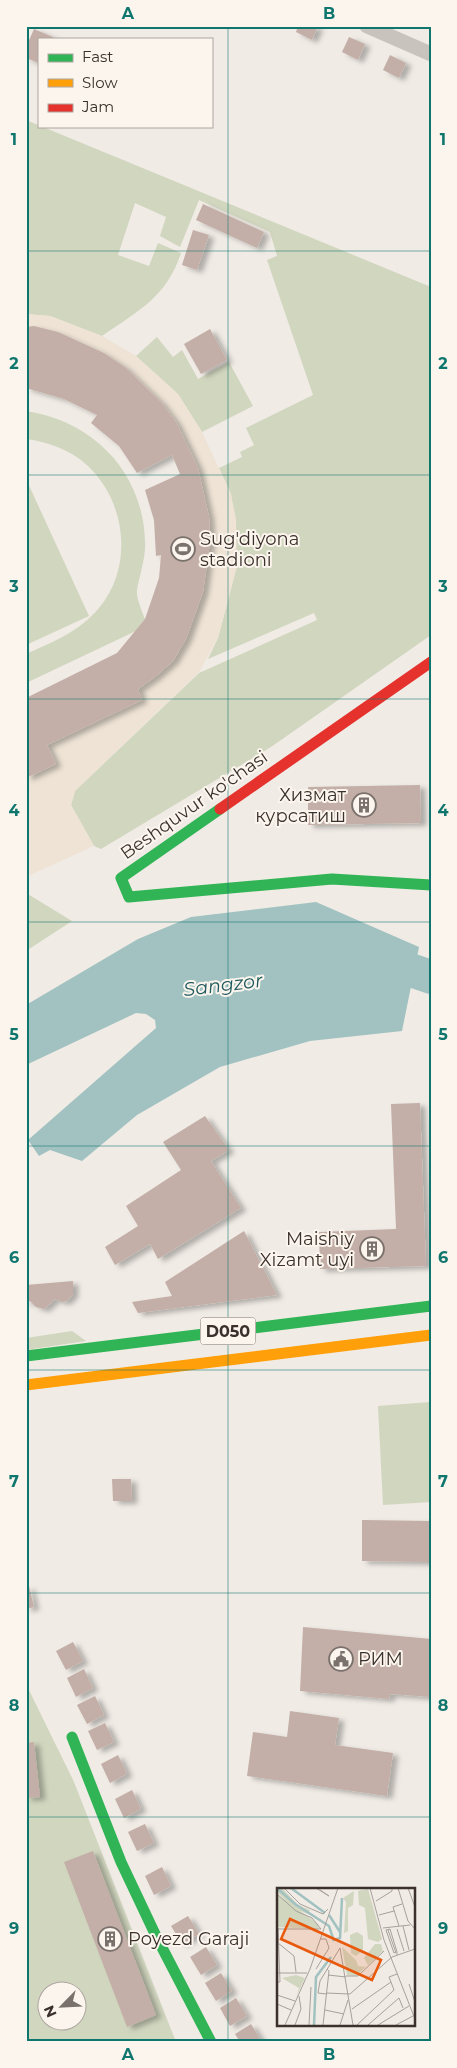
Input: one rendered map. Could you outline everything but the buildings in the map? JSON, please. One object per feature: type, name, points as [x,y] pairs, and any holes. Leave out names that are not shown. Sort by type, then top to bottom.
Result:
[{"type":"street","points":[[367,26],[431,54]]},
{"type":"street","name":"Beshquvur ko'chasi","points":[[431,662],[121,878],[129,897],[332,879],[431,885]]},
{"type":"street","name":"D050","points":[[26,1356],[431,1306]]},
{"type":"street","points":[[300,1321],[292,1329],[291,1340],[304,1351]]},
{"type":"street","name":"D050","points":[[26,1385],[431,1336]]},
{"type":"street","points":[[72,1737],[121,1862],[156,1936],[211,2042]]},
{"type":"green space","points":[[26,120],[38,125],[38,128],[45,128],[431,287],[431,635],[271,747],[101,849],[94,846],[71,805],[75,791],[199,673],[317,620],[314,613],[208,659],[218,638],[237,566],[231,494],[219,468],[242,457],[240,452],[254,445],[246,428],[313,395],[267,260],[277,256],[270,232],[199,200],[180,247],[160,236],[166,217],[135,203],[118,255],[149,266],[158,243],[181,253],[168,281],[150,302],[102,336],[50,316],[26,314]]},
{"type":"green space","points":[[157,337],[173,357],[182,350],[198,379],[229,362],[253,406],[202,432],[178,394],[136,356]]},
{"type":"green space","points":[[26,411],[50,417],[73,426],[93,438],[110,454],[124,472],[135,493],[142,516],[145,547],[137,593],[145,619],[136,631],[26,683],[26,654],[66,635],[83,623],[99,608],[110,591],[117,573],[121,554],[121,535],[111,497],[101,481],[88,466],[67,451],[43,442],[26,439]]},
{"type":"green space","points":[[26,479],[89,616],[26,645]]},
{"type":"green space","points":[[26,893],[72,921],[26,951]]},
{"type":"green space","points":[[72,1331],[86,1341],[26,1350],[26,1338]]},
{"type":"green space","points":[[431,1402],[431,1502],[383,1505],[378,1406]]},
{"type":"green space","points":[[26,1684],[74,1782],[176,2042],[26,2042]]},
{"type":"shaded area","points":[[26,314],[50,316],[102,336],[136,356],[178,394],[202,432],[231,494],[236,519],[237,566],[218,638],[199,672],[75,791],[71,805],[94,846],[26,877],[26,778],[56,764],[47,745],[141,700],[138,689],[173,661],[186,639],[203,592],[210,542],[209,517],[198,468],[176,422],[161,402],[125,367],[104,353],[58,332],[34,326],[26,327]]},
{"type":"water","points":[[316,902],[419,947],[402,1031],[310,1041],[220,1067],[137,1115],[82,1161],[50,1150],[39,1156],[28,1140],[156,1028],[155,1020],[146,1014],[136,1013],[26,1065],[26,1005],[138,939],[191,917]]},
{"type":"waterway","name":"Sangzor","points":[[371,967],[393,964],[431,977]]},
{"type":"traffic: fast","points":[[220,809],[121,878],[129,897],[332,879],[431,885]]},
{"type":"traffic: fast","points":[[26,1356],[431,1306]]},
{"type":"traffic: fast","points":[[72,1737],[121,1862],[156,1936],[211,2042]]},
{"type":"traffic: slow","points":[[26,1385],[431,1335]]},
{"type":"traffic: jam","points":[[220,809],[431,662]]},
{"type":"place","name":"Sug'diyona stadioni","points":[[183,549]]},
{"type":"place","name":"Хизмат курсатиш","points":[[364,805]]},
{"type":"place","name":"Maishiy Xizamt uyi","points":[[372,1249]]},
{"type":"place","name":"РИМ","points":[[341,1659]]},
{"type":"place","name":"Poyezd Garaji","points":[[110,1939]]}]
